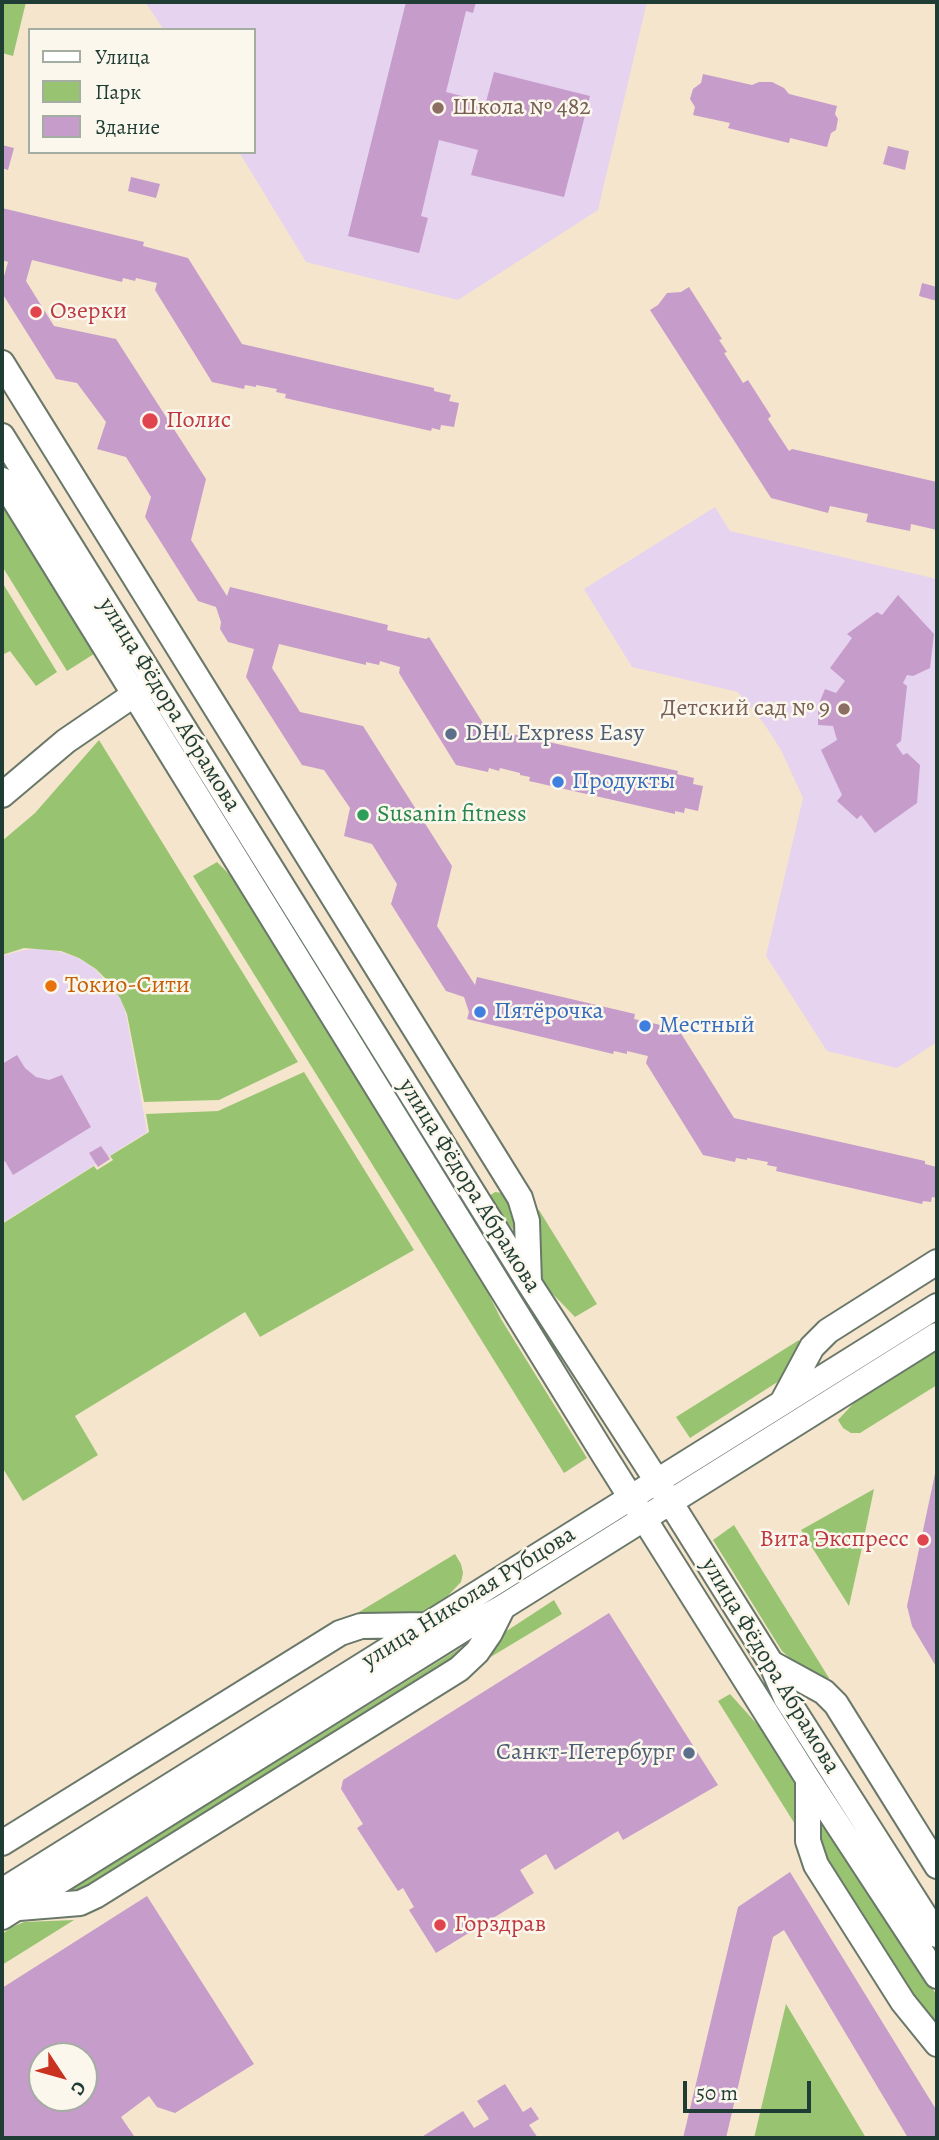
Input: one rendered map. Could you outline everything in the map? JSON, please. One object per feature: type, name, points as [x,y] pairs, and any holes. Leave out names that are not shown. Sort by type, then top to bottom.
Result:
[{"type":"street","points":[[2,363],[520,1198],[527,1221],[529,1283]]},
{"type":"street","name":"улица Фёдора Абрамова","points":[[2,436],[144,687],[589,1432],[808,1779],[937,1976]]},
{"type":"street","name":"улица Фёдора Абрамова","points":[[2,481],[144,687],[657,1481],[771,1663],[786,1698],[937,1935]]},
{"type":"street","points":[[2,795],[66,740],[144,687]]},
{"type":"street","points":[[782,1403],[812,1347],[828,1331],[937,1262]]},
{"type":"street","name":"улица Николая Рубцова","points":[[6,1905],[427,1625],[937,1306]]},
{"type":"street","name":"улица Николая Рубцова","points":[[6,1905],[503,1607],[937,1335]]},
{"type":"street","points":[[2,1843],[340,1633],[361,1626],[427,1625]]},
{"type":"street","points":[[771,1663],[824,1692],[836,1704],[937,1866]]},
{"type":"street","points":[[808,1779],[808,1841],[816,1865],[903,2002],[937,2044]]},
{"type":"shaded area","name":"Школа № 482","points":[[145,2],[647,2],[598,210],[458,300],[306,262],[240,154],[256,154],[256,28],[163,28]]},
{"type":"shaded area","name":"Детский сад № 9","points":[[715,507],[730,531],[937,579],[937,1042],[897,1068],[827,1051],[766,956],[803,798],[781,750],[765,725],[738,692],[632,667],[584,589]]},
{"type":"shaded area","points":[[40,949],[78,958],[95,969],[120,998],[126,1014],[147,1132],[2,1223],[2,956]]},
{"type":"green space","points":[[2,2],[26,2],[13,56],[2,53]]},
{"type":"green space","points":[[2,498],[97,652],[67,671],[2,566]]},
{"type":"green space","points":[[2,582],[57,672],[36,686],[10,651],[4,654],[2,652]]},
{"type":"green space","points":[[99,740],[298,1062],[219,1100],[144,1102],[127,1014],[109,982],[79,958],[61,951],[24,948],[2,955],[2,841],[35,813]]},
{"type":"green space","points":[[217,862],[245,890],[461,1238],[501,1319],[587,1458],[564,1473],[193,876]]},
{"type":"green space","points":[[304,1072],[414,1250],[260,1337],[245,1312],[75,1416],[98,1455],[23,1501],[2,1467],[2,1224],[94,1166],[97,1170],[113,1160],[110,1156],[149,1132],[146,1114],[218,1111]]},
{"type":"green space","points":[[495,1192],[503,1193],[514,1210],[514,1231],[489,1196]]},
{"type":"green space","points":[[539,1210],[597,1304],[575,1317],[548,1289],[542,1278],[538,1249]]},
{"type":"green space","points":[[799,1340],[801,1344],[779,1381],[690,1438],[676,1417]]},
{"type":"green space","points":[[937,1346],[937,1385],[860,1433],[851,1433],[843,1428],[838,1420],[864,1392]]},
{"type":"green space","points":[[874,1489],[861,1552],[849,1606],[801,1530]]},
{"type":"green space","points":[[734,1525],[829,1678],[826,1680],[799,1666],[782,1651],[713,1540]]},
{"type":"green space","points":[[455,1554],[463,1573],[461,1582],[439,1605],[415,1615],[362,1616],[359,1612]]},
{"type":"green space","points":[[554,1600],[562,1614],[489,1658],[505,1632]]},
{"type":"green space","points":[[470,1642],[463,1655],[86,1892],[64,1894]]},
{"type":"green space","points":[[730,1694],[765,1733],[793,1777],[796,1784],[798,1829],[718,1701]]},
{"type":"green space","points":[[819,1819],[822,1819],[937,1995],[937,2025],[897,1972],[824,1858],[819,1843]]},
{"type":"green space","points":[[74,1920],[2,1965],[2,1934],[12,1927],[24,1922]]},
{"type":"green space","points":[[786,2004],[866,2138],[754,2138]]},
{"type":"building","points":[[406,2],[476,2],[473,13],[466,11],[446,92],[486,102],[494,72],[590,96],[564,197],[471,175],[478,150],[439,140],[421,216],[428,218],[419,253],[348,236]]},
{"type":"building","points":[[703,74],[752,85],[772,82],[789,94],[837,106],[836,130],[831,133],[827,147],[790,138],[789,143],[728,128],[730,123],[693,115],[695,107],[690,99],[693,89],[701,83]]},
{"type":"building","points":[[2,145],[14,148],[8,170],[2,168]]},
{"type":"building","points":[[888,146],[909,151],[905,170],[883,164]]},
{"type":"building","points":[[131,177],[160,184],[156,198],[128,191]]},
{"type":"building","points":[[2,208],[144,242],[143,246],[188,258],[242,344],[434,388],[434,391],[451,395],[449,401],[459,403],[454,427],[441,425],[440,430],[432,428],[431,431],[285,398],[286,394],[276,392],[277,389],[245,385],[244,389],[212,382],[155,290],[157,283],[136,278],[135,281],[123,278],[122,282],[32,260],[26,281],[54,326],[116,339],[206,479],[191,540],[227,596],[230,587],[388,625],[387,630],[426,639],[429,637],[486,728],[678,771],[677,774],[694,778],[693,784],[703,786],[698,811],[685,808],[684,813],[675,811],[675,814],[529,781],[530,777],[500,768],[499,771],[489,768],[488,772],[456,765],[399,673],[400,667],[380,661],[379,665],[366,662],[366,665],[279,644],[272,668],[300,712],[363,726],[452,866],[437,926],[475,985],[477,977],[635,1014],[634,1019],[677,1027],[734,1118],[925,1161],[925,1164],[937,1167],[937,1198],[932,1197],[931,1202],[923,1201],[922,1204],[776,1171],[777,1167],[767,1165],[768,1162],[736,1158],[735,1162],[703,1155],[646,1063],[648,1056],[627,1051],[627,1054],[614,1051],[613,1054],[467,1019],[469,1012],[464,997],[446,991],[391,904],[397,884],[372,844],[344,836],[350,808],[324,770],[302,765],[246,677],[254,649],[228,642],[220,629],[221,622],[216,607],[198,601],[145,517],[151,497],[126,457],[97,449],[106,422],[77,383],[56,379],[2,293],[8,262],[2,260]]},
{"type":"building","points":[[922,283],[937,287],[937,301],[919,296]]},
{"type":"building","points":[[689,287],[722,339],[719,340],[727,352],[724,353],[743,383],[748,380],[771,416],[768,419],[789,451],[792,449],[937,482],[937,530],[911,524],[910,531],[866,522],[868,514],[830,506],[828,513],[771,498],[650,310],[658,305],[667,293],[681,292]]},
{"type":"building","points":[[898,595],[934,634],[930,668],[913,676],[907,675],[903,683],[907,686],[901,741],[896,745],[903,755],[907,753],[920,765],[917,803],[875,833],[861,815],[857,819],[837,801],[842,795],[821,750],[837,740],[833,726],[818,725],[818,706],[825,689],[836,693],[845,681],[830,668],[852,638],[847,634],[877,612],[882,615]]},
{"type":"building","points":[[17,1055],[25,1068],[36,1077],[49,1080],[62,1075],[91,1127],[13,1175],[5,1161],[2,1163],[2,1064]]},
{"type":"building","points":[[101,1146],[110,1159],[98,1167],[89,1153]]},
{"type":"building","points":[[936,1469],[937,1668],[912,1626],[907,1606]]},
{"type":"building","points":[[609,1613],[718,1785],[623,1840],[618,1831],[555,1870],[546,1854],[520,1870],[534,1893],[436,1953],[409,1910],[414,1907],[403,1888],[398,1891],[357,1828],[363,1824],[341,1789],[343,1780]]},
{"type":"building","points":[[790,1872],[937,2111],[937,2138],[908,2138],[784,1930],[773,1937],[726,2138],[683,2138],[738,1907]]},
{"type":"building","points":[[147,1896],[254,2064],[175,2113],[157,2107],[149,2096],[121,2117],[134,2136],[131,2138],[2,2138],[2,1988]]},
{"type":"building","points":[[505,2084],[523,2112],[531,2107],[539,2119],[529,2125],[538,2138],[420,2138],[463,2111],[474,2128],[489,2119],[477,2101]]},
{"type":"place","name":"Школа № 482","points":[[438,108]]},
{"type":"place","name":"Озерки","points":[[36,312]]},
{"type":"place","name":"Полис","points":[[150,421]]},
{"type":"place","name":"Детский сад № 9","points":[[844,709]]},
{"type":"place","name":"DHL Express Easy","points":[[451,734]]},
{"type":"place","name":"Продукты","points":[[558,782]]},
{"type":"place","name":"Susanin fitness","points":[[363,815]]},
{"type":"place","name":"Токио-Сити","points":[[51,986]]},
{"type":"place","name":"Пятёрочка","points":[[480,1012]]},
{"type":"place","name":"Местный","points":[[645,1026]]},
{"type":"place","name":"Вита Экспресс","points":[[923,1540]]},
{"type":"place","name":"Санкт-Петербург","points":[[689,1753]]},
{"type":"place","name":"Горздрав","points":[[440,1925]]}]
